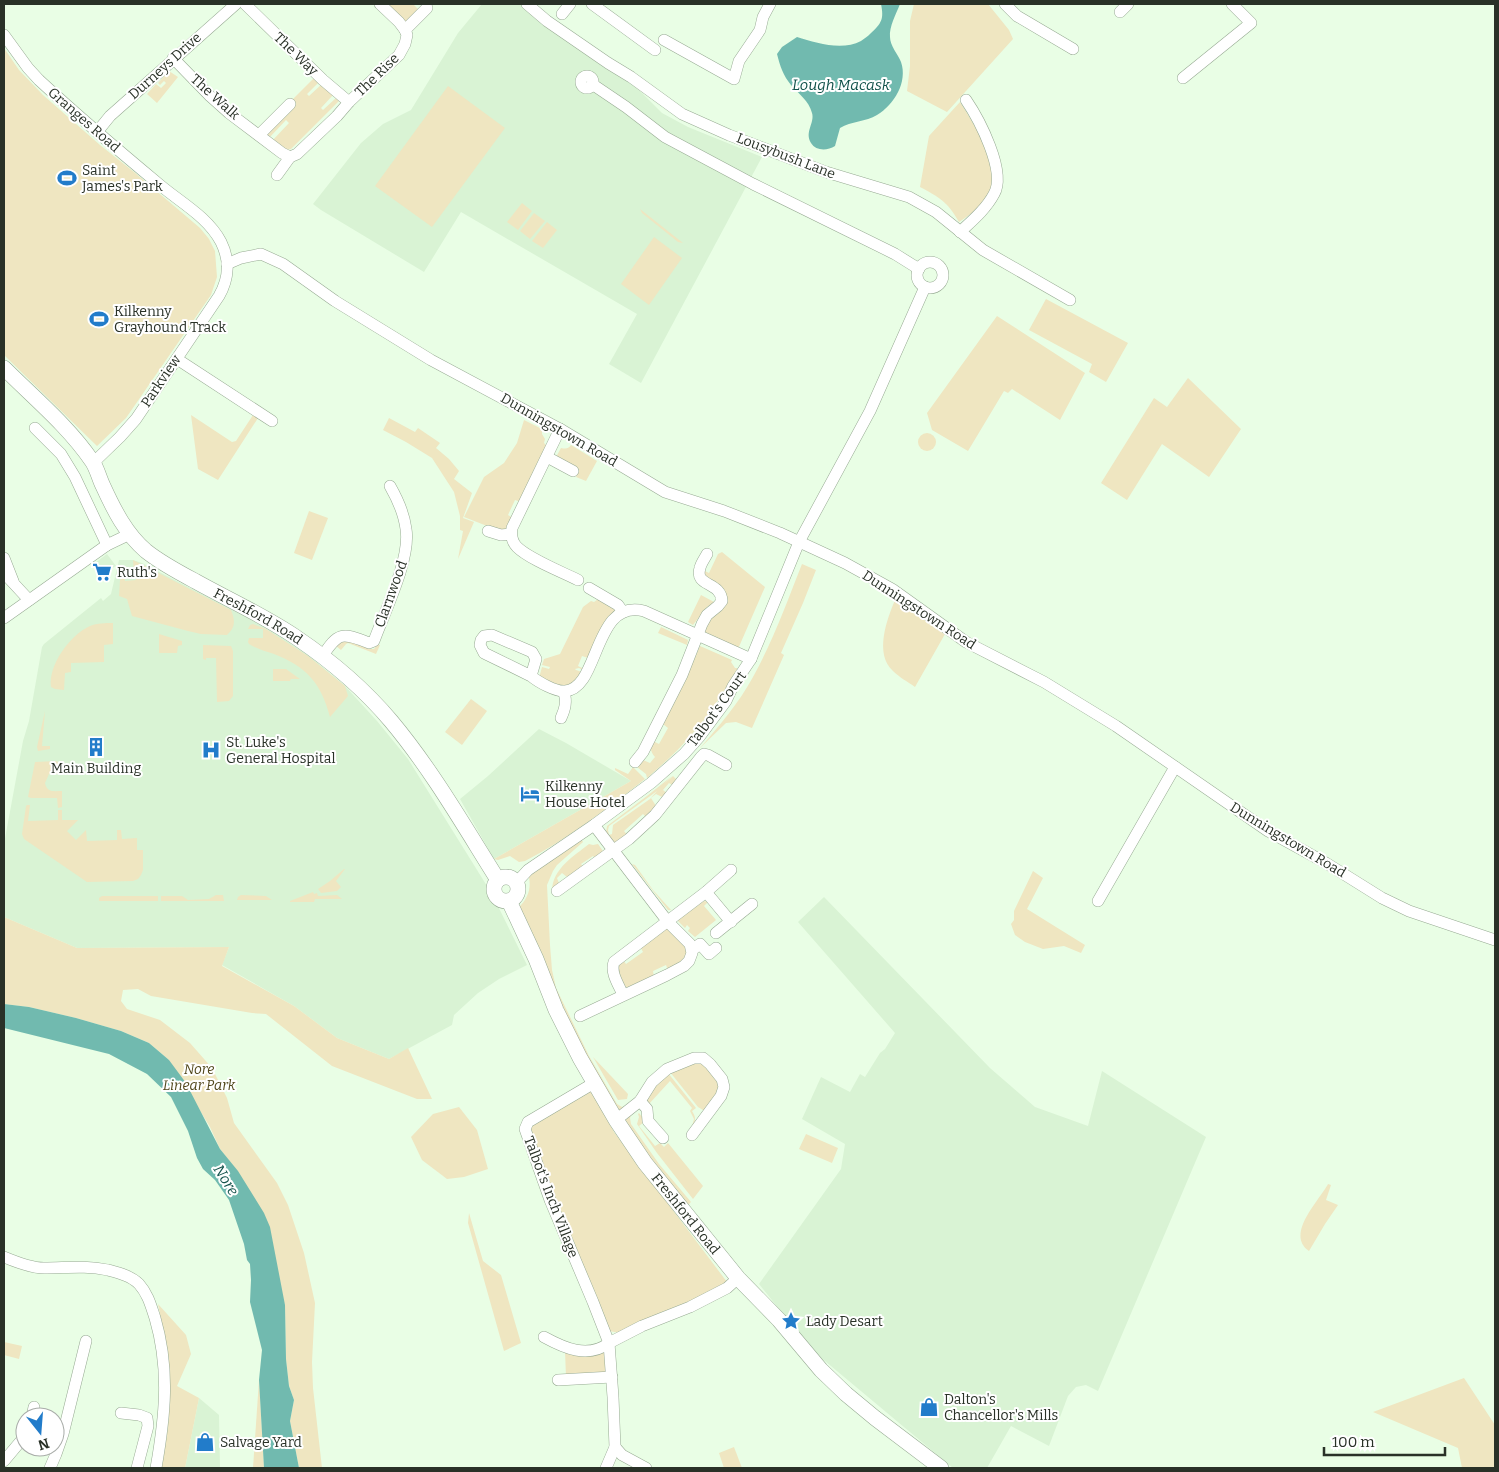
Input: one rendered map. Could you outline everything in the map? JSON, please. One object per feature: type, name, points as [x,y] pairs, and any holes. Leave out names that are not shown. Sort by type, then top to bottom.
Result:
[{"type":"main road","name":"Freshford Road","points":[[4,368],[73,437],[93,463],[116,512],[130,534],[147,551],[177,572],[268,619],[298,638],[343,674],[379,708],[411,746],[454,808],[498,880],[494,888],[495,894],[500,900],[509,901],[567,1033],[616,1120],[645,1164],[738,1278],[779,1320],[820,1370],[875,1418],[941,1468]]},
{"type":"main road","points":[[498,880],[509,878],[516,883],[518,888],[517,894],[509,901]]},
{"type":"street","name":"Durneys Drive","points":[[97,132],[110,116],[236,4]]},
{"type":"street","name":"The Way","points":[[245,4],[323,80],[349,102]]},
{"type":"street","points":[[380,4],[405,30],[427,8]]},
{"type":"street","name":"Lousybush Lane","points":[[527,4],[547,21],[631,77],[682,114],[729,135],[826,172],[909,197],[936,212],[983,250],[1070,300]]},
{"type":"street","points":[[562,14],[570,4]]},
{"type":"street","points":[[592,4],[655,50]]},
{"type":"street","points":[[664,40],[734,79],[739,61],[760,30],[763,17],[770,4]]},
{"type":"street","points":[[1005,4],[1017,16],[1073,48]]},
{"type":"street","points":[[1182,78],[1251,23],[1232,4]]},
{"type":"street","name":"The Rise","points":[[277,175],[290,157],[297,154],[399,55],[405,44],[407,35],[405,30]]},
{"type":"street","name":"Granges Road","points":[[4,35],[38,80],[97,132],[201,218],[220,241],[228,264]]},
{"type":"street","name":"The Walk","points":[[173,58],[229,113],[290,157]]},
{"type":"street","points":[[592,84],[665,137],[753,184],[895,254],[919,270]]},
{"type":"street","points":[[960,232],[980,214],[996,193],[998,172],[994,154],[972,108],[966,100]]},
{"type":"street","points":[[259,135],[290,104]]},
{"type":"street","name":"Dunningstown Road","points":[[228,264],[241,258],[261,254],[283,264],[335,302],[431,360],[560,429],[664,492],[724,511],[790,537],[845,563],[892,589],[966,642],[1044,682],[1116,726],[1268,831],[1326,863],[1382,898],[1409,910],[1495,940]]},
{"type":"street","points":[[929,262],[941,267],[943,280],[933,288],[925,287],[917,276],[919,270],[929,262]]},
{"type":"street","name":"Parkview","points":[[93,463],[120,438],[136,419],[177,359],[225,286],[228,264]]},
{"type":"street","points":[[751,659],[799,542],[870,411],[925,287]]},
{"type":"street","points":[[177,359],[272,421]]},
{"type":"street","points":[[35,428],[61,454],[76,477],[107,545]]},
{"type":"street","points":[[560,429],[512,528],[511,534],[515,545],[523,552],[578,580]]},
{"type":"street","points":[[547,457],[573,471]]},
{"type":"street","name":"Clarnwood","points":[[322,657],[329,645],[341,636],[352,636],[369,643],[374,642],[401,569],[406,550],[404,521],[399,502],[390,486]]},
{"type":"street","points":[[488,531],[501,535],[511,534]]},
{"type":"street","points":[[4,618],[107,545],[130,534]]},
{"type":"street","points":[[634,762],[646,754],[682,675],[702,624],[722,601],[720,592],[705,583],[699,576],[699,570],[707,554]]},
{"type":"street","points":[[4,558],[13,583]]},
{"type":"street","points":[[4,573],[29,600]]},
{"type":"street","points":[[531,676],[536,659],[532,652],[492,634],[484,636],[481,640],[480,645],[484,653],[531,676],[541,684],[564,692],[572,689],[584,678],[600,641],[612,620],[623,612],[618,604],[592,592]]},
{"type":"street","name":"Talbot's Court","points":[[516,883],[528,870],[651,783],[684,754],[726,701],[733,686],[751,659],[644,611],[637,609],[623,612]]},
{"type":"street","points":[[561,718],[566,707],[564,692]]},
{"type":"street","points":[[557,891],[629,839],[656,815],[704,754],[726,765]]},
{"type":"street","points":[[1098,901],[1175,767]]},
{"type":"street","points":[[580,1016],[684,966],[691,957],[692,950],[690,944],[668,922],[594,825]]},
{"type":"street","points":[[624,995],[613,972],[614,962],[668,922],[731,870]]},
{"type":"street","points":[[706,892],[730,922]]},
{"type":"street","points":[[716,933],[752,904]]},
{"type":"street","points":[[692,950],[700,944],[708,954],[716,948]]},
{"type":"street","points":[[616,1120],[640,1101],[652,1082],[667,1069],[694,1058],[703,1058],[722,1079],[724,1087],[721,1096],[700,1114],[692,1135]]},
{"type":"street","name":"Talbot's Inch Village","points":[[594,1083],[528,1122],[525,1129],[550,1200],[609,1343],[615,1447],[606,1468]]},
{"type":"street","points":[[640,1101],[647,1109],[648,1121],[663,1138]]},
{"type":"street","points":[[4,1258],[42,1268],[81,1266],[107,1270],[126,1276],[138,1283],[146,1293],[160,1334],[165,1386],[163,1428],[156,1468]]},
{"type":"street","points":[[544,1336],[565,1348],[584,1351],[596,1350],[642,1326],[690,1307],[727,1288],[738,1278]]},
{"type":"street","points":[[54,1467],[86,1341]]},
{"type":"street","points":[[558,1380],[612,1377]]},
{"type":"street","points":[[121,1413],[140,1415],[147,1418],[148,1426],[137,1468]]},
{"type":"street","points":[[615,1447],[622,1454],[646,1468]]},
{"type":"street","points":[[4,1461],[15,1448]]},
{"type":"shaded area","points":[[482,4],[524,4],[629,80],[662,113],[688,127],[762,157],[641,383],[609,364],[637,314],[461,212],[424,272],[313,204],[361,143],[383,124],[411,110],[458,33]]},
{"type":"shaded area","points":[[107,554],[116,566],[105,572],[108,576],[104,579],[97,570],[95,563]]},
{"type":"shaded area","name":"St. Luke's General Hospital","points":[[119,560],[133,560],[142,563],[267,628],[308,655],[345,686],[408,759],[492,894],[527,965],[499,979],[478,993],[454,1015],[452,1025],[389,1059],[337,1038],[294,1006],[222,965],[229,947],[77,948],[4,917],[4,844],[42,647],[101,598],[103,601],[111,594]]},
{"type":"shaded area","points":[[539,729],[631,781],[494,859],[460,799]]},
{"type":"shaded area","points":[[824,897],[990,1068],[1035,1107],[1088,1126],[1102,1071],[1206,1137],[1098,1391],[1086,1385],[1076,1387],[1068,1396],[1049,1446],[1011,1426],[987,1468],[953,1468],[813,1351],[759,1284],[841,1169],[845,1144],[802,1119],[821,1077],[850,1092],[860,1074],[865,1077],[895,1033],[798,922]]},
{"type":"shaded area","name":"Salvage Yard","points":[[199,1398],[219,1415],[220,1468],[185,1468]]},
{"type":"green space","points":[[385,4],[415,4],[419,10],[405,24]]},
{"type":"green space","points":[[914,4],[988,4],[1009,30],[1013,39],[947,112],[907,91],[910,66],[910,21]]},
{"type":"green space","name":"Kilkenny Grayhound Track","points":[[4,48],[19,70],[43,95],[200,228],[209,239],[215,251],[217,277],[211,295],[126,418],[97,446],[4,355]]},
{"type":"green space","points":[[169,71],[178,77],[157,103],[147,94],[156,84],[161,88],[166,83],[164,81],[160,85],[158,83]]},
{"type":"green space","points":[[314,78],[319,82],[307,94],[309,96],[322,84],[333,95],[321,108],[323,110],[336,98],[339,101],[291,149],[286,150],[272,141],[289,123],[286,120],[269,138],[266,136],[291,101]]},
{"type":"green space","points":[[448,86],[505,128],[432,227],[375,186]]},
{"type":"green space","points":[[960,102],[983,142],[994,176],[993,185],[988,197],[975,211],[959,222],[942,201],[920,187],[929,136]]},
{"type":"green space","points":[[522,203],[532,211],[518,230],[507,222]]},
{"type":"green space","points":[[640,209],[683,243],[678,242],[642,213]]},
{"type":"green space","points":[[534,213],[545,221],[530,239],[520,231]]},
{"type":"green space","points":[[547,222],[557,230],[543,248],[532,241]]},
{"type":"green space","points":[[654,237],[682,258],[649,305],[621,284]]},
{"type":"green space","points":[[1046,299],[1128,343],[1106,382],[1089,372],[1092,364],[1029,330]]},
{"type":"green space","points":[[997,316],[1085,373],[1060,420],[1012,389],[1008,393],[1004,391],[968,451],[932,430],[927,413]]},
{"type":"green space","points":[[1188,378],[1241,429],[1209,477],[1162,444],[1127,500],[1101,483],[1154,398],[1167,407]]},
{"type":"green space","points":[[191,415],[232,442],[236,441],[253,415],[258,418],[218,480],[198,469]]},
{"type":"green space","points":[[389,418],[415,432],[418,428],[440,443],[436,448],[459,471],[454,479],[472,493],[463,518],[474,522],[458,559],[463,531],[460,530],[460,516],[454,492],[432,458],[383,430]]},
{"type":"green space","points":[[524,420],[542,429],[545,439],[544,443],[547,446],[521,502],[515,500],[508,515],[513,518],[509,525],[500,531],[464,517],[484,477],[504,463],[517,443]]},
{"type":"green space","points":[[923,433],[931,433],[936,438],[934,449],[923,451],[918,446],[918,438]]},
{"type":"green space","points":[[571,445],[597,461],[586,481],[576,477],[579,470],[556,457],[561,448],[567,448]]},
{"type":"green space","points":[[309,511],[328,518],[312,560],[294,553]]},
{"type":"green space","points":[[722,552],[765,587],[738,649],[705,633],[708,621],[724,604],[707,580],[703,570],[709,573],[718,554]]},
{"type":"green space","points":[[133,560],[231,610],[234,623],[230,632],[227,635],[201,634],[132,616],[127,599],[119,596],[120,580],[124,576],[125,581],[136,580]]},
{"type":"green space","points":[[802,564],[816,570],[781,653],[784,655],[752,728],[736,722],[726,723],[700,748],[735,705],[753,677],[773,635]]},
{"type":"green space","points":[[701,595],[714,602],[706,608],[693,625],[688,622]]},
{"type":"green space","points":[[600,598],[615,612],[588,658],[582,656],[578,666],[584,669],[575,669],[582,672],[578,680],[564,689],[539,678],[542,667],[549,669],[550,667],[542,665],[544,659],[560,654],[583,607],[591,601],[594,602]]},
{"type":"green space","points":[[895,600],[945,634],[915,687],[893,671],[887,664],[884,655],[883,646],[886,626]]},
{"type":"green space","points":[[113,623],[113,644],[104,645],[104,662],[71,663],[71,672],[65,673],[64,690],[51,687],[53,669],[68,643],[82,630],[93,625]]},
{"type":"green space","points":[[253,624],[266,629],[308,656],[345,686],[348,696],[330,717],[317,686],[304,671],[286,659],[249,644],[249,638],[263,638],[263,629],[248,629]]},
{"type":"green space","points":[[661,627],[688,640],[687,645],[658,633]]},
{"type":"green space","points":[[159,634],[182,641],[182,645],[178,646],[177,653],[159,653]]},
{"type":"green space","points":[[349,640],[370,649],[380,645],[376,654],[348,643],[341,650],[336,646],[341,641]]},
{"type":"green space","points":[[203,645],[231,646],[233,651],[233,696],[229,701],[217,702],[216,658],[203,659]]},
{"type":"green space","points":[[700,646],[732,660],[731,662],[737,670],[699,727],[647,778],[646,774],[637,767],[643,760],[650,763],[655,757],[651,749],[653,741],[659,744],[668,728],[663,724]]},
{"type":"green space","points":[[273,669],[286,669],[300,679],[273,681]]},
{"type":"green space","points":[[471,699],[487,711],[462,745],[445,732]]},
{"type":"green space","points":[[45,711],[42,746],[50,746],[50,749],[38,751],[37,747]]},
{"type":"green space","points":[[35,762],[58,762],[58,774],[49,774],[45,783],[49,790],[62,791],[62,807],[58,808],[57,798],[28,797]]},
{"type":"green space","points":[[633,767],[645,779],[571,833],[525,861],[519,862],[510,856],[498,860],[494,859],[631,781],[615,770],[615,768],[628,774]]},
{"type":"green space","points":[[672,776],[664,784],[673,776],[678,781],[674,786],[669,783],[663,790],[668,794],[662,797],[656,794],[651,798],[656,806],[647,818],[643,814],[624,831],[628,836],[615,844],[606,833],[607,826]],"holes":[[[657,791],[650,799],[613,825],[612,834],[609,835],[609,826]]]},
{"type":"green space","points":[[27,805],[30,805],[28,821],[58,820],[58,810],[62,810],[62,820],[78,820],[67,831],[76,840],[86,830],[87,841],[117,840],[117,830],[121,830],[122,839],[137,838],[137,850],[143,850],[143,870],[141,875],[133,881],[87,882],[24,839],[22,834]]},
{"type":"green space","points":[[581,839],[583,842],[557,865],[547,885],[552,970],[556,988],[589,1056],[617,1104],[622,1107],[625,1106],[621,1110],[618,1110],[586,1061],[518,908],[529,892],[528,873]]},
{"type":"green space","points":[[589,844],[598,844],[605,854],[597,861],[593,856],[581,864],[585,869],[567,877],[562,873],[557,878],[560,886],[552,891],[553,883],[560,870],[571,858]]},
{"type":"green space","points":[[632,864],[635,865],[653,890],[671,910],[668,910]]},
{"type":"green space","points":[[344,869],[336,881],[341,887],[337,891],[321,893],[318,889]]},
{"type":"green space","points":[[1033,871],[1043,878],[1027,909],[1085,945],[1081,953],[1064,946],[1043,949],[1025,942],[1015,935],[1011,924],[1014,920],[1014,911]]},
{"type":"green space","points":[[313,892],[314,894],[317,893],[318,896],[337,895],[342,899],[315,899],[314,902],[290,902]]},
{"type":"green space","points":[[216,895],[223,895],[224,901],[161,901],[161,896],[182,896],[188,900],[209,899]]},
{"type":"green space","points":[[241,895],[266,896],[272,900],[237,900]]},
{"type":"green space","points":[[102,896],[158,896],[158,901],[99,901],[99,898]]},
{"type":"green space","points":[[704,901],[708,902],[704,906],[716,920],[695,937],[688,931],[690,928],[687,925],[685,928],[678,921]]},
{"type":"green space","name":"Nore Linear Park","points":[[4,917],[77,948],[229,947],[222,966],[294,1006],[337,1038],[389,1059],[408,1048],[432,1099],[417,1099],[332,1066],[266,1014],[151,996],[138,989],[123,990],[121,1001],[127,1009],[160,1020],[190,1043],[212,1068],[227,1098],[234,1123],[277,1183],[288,1205],[304,1253],[315,1303],[312,1362],[313,1388],[322,1468],[299,1468],[290,1421],[294,1400],[289,1386],[286,1359],[285,1305],[238,1172],[220,1149],[210,1127],[169,1060],[149,1043],[121,1031],[76,1018],[29,1007],[4,1004]]},
{"type":"green space","points":[[667,928],[688,948],[685,959],[668,970],[666,965],[653,971],[654,977],[630,987],[625,987],[616,969],[619,962],[623,960],[626,964],[643,952],[640,946]]},
{"type":"green space","points":[[593,1057],[628,1094],[627,1099],[618,1100]]},
{"type":"green space","points":[[701,1062],[719,1082],[720,1090],[705,1110],[698,1107],[670,1072],[691,1063]]},
{"type":"green space","points":[[668,1073],[696,1108],[692,1111],[695,1119],[692,1127],[694,1119],[690,1111],[692,1108],[670,1081],[648,1105],[647,1100],[656,1084]]},
{"type":"green space","points":[[593,1090],[614,1132],[727,1282],[697,1300],[620,1333],[609,1331],[579,1255],[575,1251],[576,1247],[554,1194],[550,1193],[530,1126]]},
{"type":"green space","points":[[459,1107],[477,1130],[488,1169],[464,1177],[447,1179],[422,1160],[411,1137],[433,1114]]},
{"type":"green space","points":[[639,1113],[644,1122],[639,1126],[655,1146],[660,1143],[664,1147],[668,1143],[703,1186],[693,1199],[637,1124]]},
{"type":"green space","points":[[631,1115],[631,1124],[659,1164],[691,1202],[686,1207],[625,1123],[625,1119]]},
{"type":"green space","points":[[806,1134],[838,1148],[832,1163],[799,1149]]},
{"type":"green space","points":[[1328,1184],[1331,1185],[1326,1200],[1338,1205],[1309,1251],[1303,1244],[1301,1236],[1302,1227]]},
{"type":"green space","points":[[469,1213],[483,1261],[501,1275],[521,1343],[504,1351],[468,1223]]},
{"type":"green space","points":[[158,1304],[186,1335],[191,1354],[177,1386],[199,1398],[185,1468],[160,1468],[168,1426],[169,1386],[168,1366]]},
{"type":"green space","points":[[4,1342],[22,1346],[19,1359],[4,1355]]},
{"type":"green space","points":[[605,1349],[608,1374],[566,1377],[565,1351]]},
{"type":"green space","points":[[1464,1378],[1495,1425],[1495,1468],[1462,1468],[1458,1448],[1373,1412]]},
{"type":"green space","points":[[259,1380],[264,1468],[253,1468]]},
{"type":"green space","points":[[734,1447],[742,1468],[724,1468],[719,1453]]},
{"type":"water","name":"Lough Macask","points":[[881,4],[900,4],[890,33],[891,44],[901,62],[903,70],[903,77],[898,92],[889,105],[877,115],[840,128],[835,146],[825,149],[816,148],[809,139],[813,117],[811,109],[786,78],[777,54],[782,47],[797,37],[821,44],[837,46],[854,44],[861,41],[880,24],[882,17]]},
{"type":"water","name":"Nore","points":[[4,1004],[29,1007],[76,1018],[121,1031],[149,1043],[169,1060],[186,1083],[220,1149],[238,1171],[264,1213],[270,1227],[285,1305],[286,1359],[289,1386],[294,1400],[290,1421],[299,1468],[264,1468],[259,1380],[262,1350],[250,1302],[250,1264],[247,1260],[244,1244],[229,1200],[215,1180],[203,1169],[197,1158],[188,1131],[171,1097],[147,1074],[109,1054],[4,1028]]},
{"type":"place","name":"Saint James's Park","points":[[67,178]]},
{"type":"place","name":"Kilkenny Grayhound Track","points":[[99,319]]},
{"type":"place","name":"Ruth's","points":[[102,572]]},
{"type":"place","name":"Main Building","points":[[96,747]]},
{"type":"place","name":"St. Luke's General Hospital","points":[[211,750]]},
{"type":"place","name":"Kilkenny House Hotel","points":[[530,794]]},
{"type":"place","name":"Lady Desart","points":[[791,1321]]},
{"type":"place","name":"Dalton's Chancellor's Mills","points":[[929,1407]]},
{"type":"place","name":"Salvage Yard","points":[[205,1442]]}]
